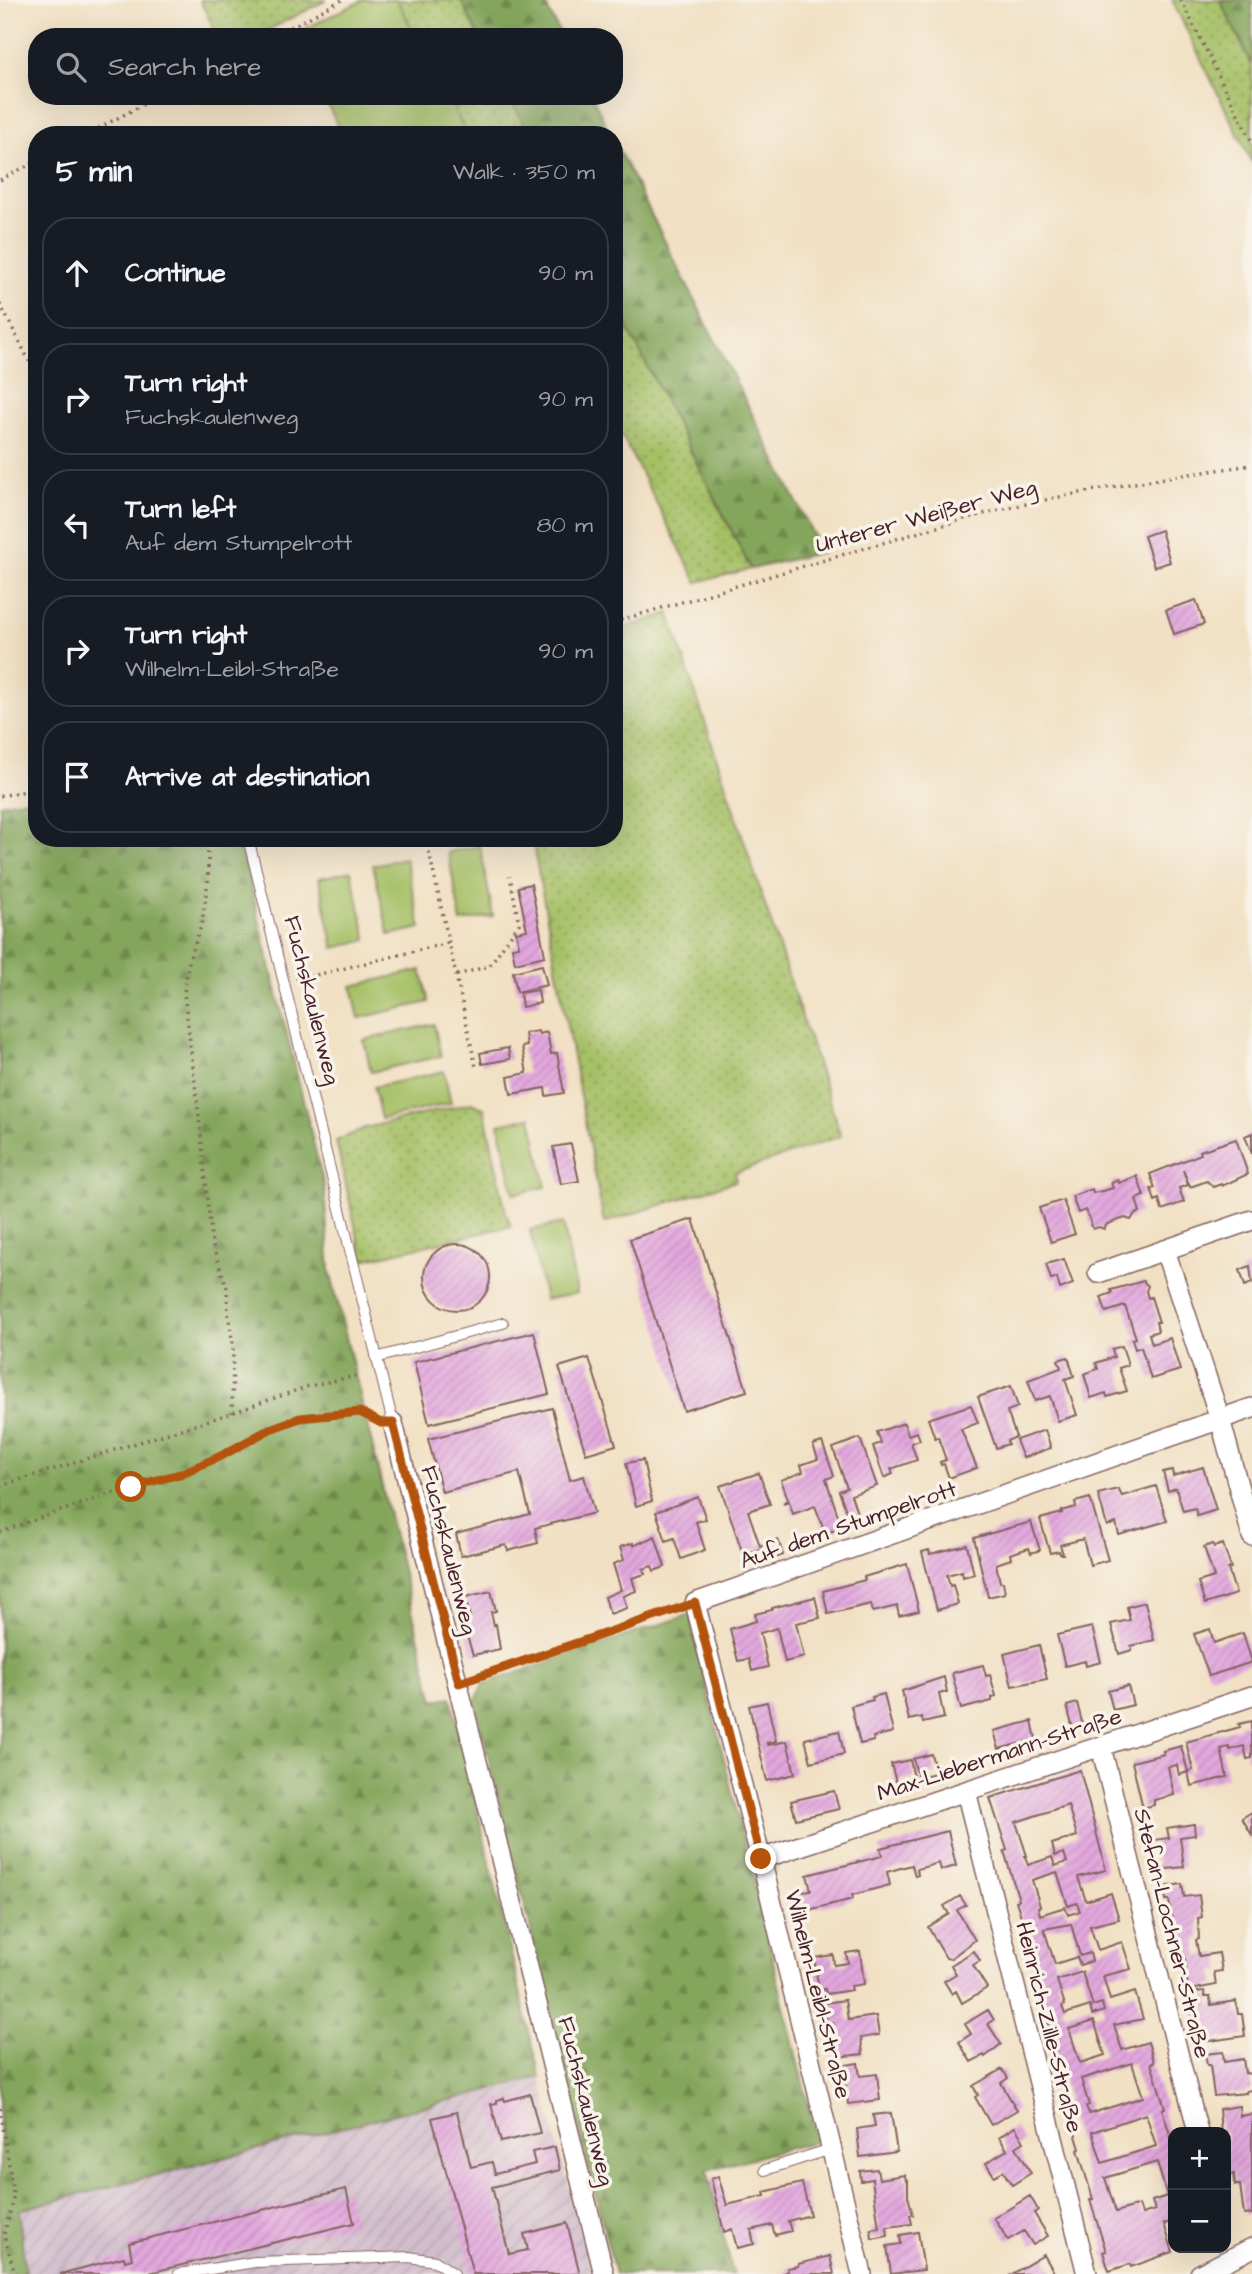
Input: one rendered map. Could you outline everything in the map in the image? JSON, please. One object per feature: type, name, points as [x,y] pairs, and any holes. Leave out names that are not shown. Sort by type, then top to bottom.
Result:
[{"type":"street","points":[[1098,1273],[1252,1220]]},
{"type":"street","points":[[1165,1250],[1220,1419],[1252,1536]]},
{"type":"street","name":"Auf dem Stumpelrott","points":[[695,1603],[1252,1408]]},
{"type":"street","name":"Fuchskaulenweg","points":[[393,1423],[604,2274]]},
{"type":"street","name":"Wilhelm-Leibl-Straße","points":[[695,1603],[761,1859],[862,2274]]},
{"type":"street","name":"Max-Liebermann-Straße","points":[[761,1859],[1252,1696]]},
{"type":"street","name":"Stefan-Lochner-Straße","points":[[1101,1746],[1197,2127]]},
{"type":"street","name":"Heinrich-Zille-Straße","points":[[966,1791],[1087,2274]]},
{"type":"street","points":[[1231,2251],[1252,2248]]},
{"type":"street","points":[[1200,2274],[1226,2253]]},
{"type":"lane","name":"Fuchskaulenweg","points":[[250,847],[393,1423]]},
{"type":"lane","points":[[376,1358],[503,1323]]},
{"type":"lane","points":[[765,2170],[831,2149]]},
{"type":"lane","points":[[180,2274],[256,2262],[410,2257],[435,2260],[454,2274]]},
{"type":"lane","points":[[270,2274],[274,2262]]},
{"type":"path","points":[[289,28],[342,0]]},
{"type":"path","points":[[1181,0],[1252,142]]},
{"type":"path","points":[[103,126],[142,105]]},
{"type":"path","points":[[0,180],[28,166]]},
{"type":"path","points":[[0,304],[28,358]]},
{"type":"path","name":"Unterer Weißer Weg","points":[[623,619],[983,514],[1175,475],[1252,465]]},
{"type":"path","points":[[0,796],[28,791]]},
{"type":"path","points":[[208,847],[208,881],[202,923],[189,961],[184,992],[212,1244],[228,1288],[228,1313],[233,1344],[232,1413]]},
{"type":"path","points":[[428,847],[476,1067]]},
{"type":"path","points":[[456,975],[489,966],[519,923],[510,876]]},
{"type":"path","points":[[284,983],[449,943]]},
{"type":"path","points":[[0,1486],[309,1386],[360,1375]]},
{"type":"path","points":[[0,1532],[131,1487],[180,1474],[221,1456],[270,1429],[300,1418],[360,1412],[381,1423],[393,1423]]},
{"type":"path","points":[[459,1683],[695,1603]]},
{"type":"path","points":[[0,2108],[13,2190],[5,2241],[15,2274]]},
{"type":"shaded area","points":[[540,2077],[592,2274],[25,2274],[18,2210]]},
{"type":"green space","points":[[200,0],[327,0],[272,28],[214,28]]},
{"type":"green space","points":[[363,0],[397,0],[411,28],[306,28]]},
{"type":"green space","points":[[397,0],[461,0],[475,28],[411,28]]},
{"type":"green space","points":[[461,0],[543,0],[557,28],[475,28]]},
{"type":"green space","points":[[1172,0],[1220,0],[1252,65],[1252,163]]},
{"type":"green space","points":[[1220,0],[1252,0],[1252,65]]},
{"type":"green space","points":[[328,105],[452,105],[462,126],[338,126]]},
{"type":"green space","points":[[452,105],[514,105],[525,126],[462,126]]},
{"type":"green space","points":[[514,105],[596,105],[607,126],[525,126]]},
{"type":"green space","points":[[623,159],[822,552],[751,569],[623,319]]},
{"type":"green space","points":[[623,319],[751,569],[697,582],[623,438]]},
{"type":"green space","points":[[669,613],[841,1136],[735,1173],[736,1181],[604,1223],[534,847],[623,847],[623,629]]},
{"type":"green space","points":[[28,799],[28,847],[241,847],[324,1186],[330,1271],[434,1701],[451,1697],[540,2077],[19,2210],[25,2274],[0,2274],[0,804]]},
{"type":"green space","points":[[480,847],[493,916],[461,922],[448,852]]},
{"type":"green space","points":[[405,858],[421,928],[389,935],[373,865]]},
{"type":"green space","points":[[351,871],[367,940],[334,948],[319,878]]},
{"type":"green space","points":[[421,970],[429,1002],[359,1018],[352,986]]},
{"type":"green space","points":[[434,1024],[441,1056],[371,1072],[364,1040]]},
{"type":"green space","points":[[444,1071],[451,1103],[381,1119],[374,1087]]},
{"type":"green space","points":[[471,1103],[484,1108],[511,1226],[363,1260],[336,1141],[365,1128]]},
{"type":"green space","points":[[531,1117],[546,1187],[514,1194],[499,1124]]},
{"type":"green space","points":[[563,1223],[577,1293],[545,1300],[530,1230]]},
{"type":"green space","points":[[691,1614],[693,1632],[817,2141],[707,2170],[733,2274],[615,2274],[475,1702],[483,1684]]},
{"type":"building","points":[[1161,530],[1170,562],[1154,567],[1144,536]]},
{"type":"building","points":[[1196,600],[1204,624],[1174,634],[1166,610]]},
{"type":"building","points":[[531,884],[545,956],[515,963],[512,947],[519,946],[516,932],[527,930],[518,887]]},
{"type":"building","points":[[542,965],[547,985],[517,992],[513,972]]},
{"type":"building","points":[[538,990],[540,1003],[522,1007],[520,993]]},
{"type":"building","points":[[538,1031],[539,1034],[547,1032],[551,1054],[557,1053],[564,1093],[546,1096],[545,1088],[511,1094],[508,1077],[527,1073],[522,1047],[527,1046],[525,1033]]},
{"type":"building","points":[[508,1048],[510,1059],[482,1064],[480,1053]]},
{"type":"building","points":[[1252,1133],[1252,1154],[1245,1136]]},
{"type":"building","points":[[1236,1139],[1248,1174],[1222,1186],[1213,1187],[1207,1181],[1190,1187],[1183,1170],[1188,1185],[1179,1188],[1184,1202],[1162,1210],[1159,1199],[1155,1201],[1151,1189],[1155,1188],[1150,1174],[1201,1154],[1200,1151]]},
{"type":"building","points":[[571,1144],[579,1181],[561,1184],[553,1147]]},
{"type":"building","points":[[1137,1176],[1144,1196],[1136,1199],[1140,1212],[1131,1220],[1125,1218],[1107,1224],[1104,1229],[1093,1229],[1086,1210],[1078,1213],[1072,1196],[1092,1189],[1093,1193],[1113,1188],[1111,1183]]},
{"type":"building","points":[[1063,1200],[1075,1234],[1051,1242],[1039,1208]]},
{"type":"building","points":[[693,1219],[747,1391],[684,1411],[630,1239]]},
{"type":"building","points":[[457,1244],[480,1254],[490,1277],[480,1300],[457,1310],[434,1300],[424,1277],[434,1254]]},
{"type":"building","points":[[1064,1259],[1073,1284],[1060,1289],[1057,1278],[1051,1279],[1046,1264]]},
{"type":"building","points":[[1250,1266],[1252,1283],[1245,1286],[1240,1270]]},
{"type":"building","points":[[1143,1281],[1148,1286],[1148,1298],[1151,1297],[1159,1322],[1156,1322],[1158,1331],[1149,1334],[1152,1344],[1170,1338],[1180,1370],[1151,1379],[1141,1347],[1135,1349],[1132,1339],[1136,1338],[1125,1306],[1106,1312],[1101,1297],[1112,1293],[1111,1290]]},
{"type":"building","points":[[534,1332],[549,1394],[429,1424],[414,1362]]},
{"type":"building","points":[[1122,1346],[1128,1365],[1119,1368],[1127,1391],[1091,1398],[1084,1374],[1098,1369],[1096,1363],[1114,1357],[1112,1349]]},
{"type":"building","points":[[1068,1357],[1074,1376],[1065,1379],[1077,1415],[1058,1421],[1050,1396],[1035,1401],[1028,1380],[1061,1368],[1058,1360]]},
{"type":"building","points":[[589,1358],[616,1445],[586,1454],[559,1367]]},
{"type":"building","points":[[1011,1386],[1018,1407],[1007,1411],[1016,1437],[1007,1441],[1008,1444],[996,1448],[978,1397]]},
{"type":"building","points":[[971,1405],[978,1423],[961,1429],[977,1468],[949,1478],[944,1464],[941,1465],[940,1462],[946,1460],[938,1437],[935,1438],[928,1419]]},
{"type":"building","points":[[552,1408],[570,1480],[584,1476],[594,1513],[535,1528],[538,1543],[508,1551],[506,1545],[461,1556],[456,1534],[530,1514],[519,1472],[442,1492],[428,1439]]},
{"type":"building","points":[[904,1423],[908,1435],[917,1432],[920,1440],[911,1443],[917,1460],[891,1469],[893,1474],[884,1478],[873,1446],[881,1443],[877,1432]]},
{"type":"building","points":[[1045,1430],[1051,1448],[1023,1458],[1016,1440]]},
{"type":"building","points":[[860,1438],[877,1486],[851,1495],[858,1516],[849,1519],[839,1491],[847,1488],[833,1448]]},
{"type":"building","points":[[822,1442],[834,1476],[826,1479],[842,1528],[823,1534],[820,1532],[823,1527],[815,1506],[793,1514],[789,1501],[783,1503],[788,1499],[781,1480],[803,1472],[801,1465],[818,1459],[813,1445]]},
{"type":"building","points":[[643,1460],[652,1501],[636,1506],[626,1463]]},
{"type":"building","points":[[1203,1467],[1216,1510],[1197,1516],[1195,1508],[1183,1511],[1176,1488],[1168,1491],[1163,1472],[1172,1470],[1173,1476]]},
{"type":"building","points":[[759,1473],[770,1504],[748,1511],[760,1546],[778,1539],[783,1555],[765,1561],[761,1549],[743,1554],[720,1486]]},
{"type":"building","points":[[1156,1486],[1167,1521],[1119,1535],[1116,1523],[1107,1526],[1098,1494],[1118,1489],[1122,1496]]},
{"type":"building","points":[[698,1497],[706,1519],[696,1522],[705,1550],[681,1559],[674,1538],[666,1541],[656,1512]]},
{"type":"building","points":[[1090,1498],[1108,1560],[1090,1565],[1083,1539],[1060,1545],[1063,1554],[1059,1551],[1050,1553],[1040,1519],[1062,1513],[1076,1507],[1075,1502]]},
{"type":"building","points":[[1031,1522],[1040,1550],[1031,1553],[1029,1548],[1010,1554],[1011,1559],[996,1564],[1005,1593],[988,1597],[974,1538]]},
{"type":"building","points":[[655,1536],[665,1567],[654,1571],[652,1566],[643,1569],[645,1574],[632,1578],[636,1591],[623,1596],[627,1608],[610,1614],[605,1597],[621,1590],[613,1564],[624,1560],[620,1547],[633,1543],[633,1546]]},
{"type":"building","points":[[1213,1544],[1214,1547],[1223,1544],[1236,1594],[1205,1604],[1198,1582],[1214,1577],[1204,1547]]},
{"type":"building","points":[[967,1545],[974,1574],[963,1577],[962,1571],[947,1575],[958,1604],[937,1610],[922,1552],[929,1550],[930,1554]]},
{"type":"building","points":[[907,1564],[919,1611],[899,1616],[897,1606],[873,1612],[871,1604],[828,1614],[823,1591],[865,1580],[864,1577]]},
{"type":"building","points":[[491,1591],[496,1611],[491,1612],[500,1649],[473,1655],[466,1633],[465,1619],[470,1617],[465,1597]]},
{"type":"building","points":[[815,1597],[820,1618],[796,1623],[804,1657],[785,1662],[777,1628],[760,1633],[768,1667],[752,1671],[749,1659],[738,1661],[730,1629],[756,1621],[755,1614]]},
{"type":"building","points":[[1145,1602],[1154,1640],[1131,1646],[1132,1650],[1119,1654],[1111,1624],[1130,1620],[1127,1607]]},
{"type":"building","points":[[1092,1627],[1101,1662],[1086,1666],[1085,1661],[1065,1666],[1057,1635]]},
{"type":"building","points":[[1210,1629],[1214,1643],[1243,1633],[1252,1662],[1209,1676],[1194,1634]]},
{"type":"building","points":[[1039,1645],[1047,1679],[1012,1686],[1004,1654]]},
{"type":"building","points":[[983,1665],[986,1676],[990,1675],[996,1696],[992,1697],[992,1701],[961,1709],[952,1673]]},
{"type":"building","points":[[944,1677],[947,1692],[939,1694],[944,1718],[923,1723],[922,1717],[909,1720],[902,1691]]},
{"type":"building","points":[[1128,1686],[1133,1705],[1113,1710],[1108,1691]]},
{"type":"building","points":[[884,1694],[893,1732],[873,1737],[874,1741],[860,1744],[851,1706]]},
{"type":"building","points":[[767,1702],[776,1741],[767,1743],[787,1741],[795,1774],[767,1781],[749,1706]]},
{"type":"building","points":[[1077,1703],[1083,1726],[1073,1729],[1067,1706]]},
{"type":"building","points":[[1032,1721],[1036,1739],[999,1749],[994,1731]]},
{"type":"building","points":[[1252,1721],[1252,1758],[1247,1759],[1244,1746],[1230,1750],[1229,1747],[1221,1749],[1227,1777],[1191,1786],[1188,1772],[1193,1770],[1186,1742]]},
{"type":"building","points":[[839,1731],[844,1754],[811,1762],[805,1739]]},
{"type":"building","points":[[1181,1746],[1188,1772],[1179,1775],[1177,1765],[1168,1767],[1174,1795],[1154,1800],[1154,1805],[1143,1808],[1132,1762],[1164,1754],[1163,1751]]},
{"type":"building","points":[[931,1754],[936,1773],[918,1777],[913,1759]]},
{"type":"building","points":[[910,1760],[914,1778],[896,1782],[891,1764]]},
{"type":"building","points":[[1080,1770],[1106,1870],[1078,1877],[1086,1901],[1111,1893],[1119,1919],[1090,1926],[1098,1950],[1122,1942],[1131,1969],[1103,1976],[1110,2000],[1135,1992],[1143,2019],[1114,2025],[1122,2050],[1148,2042],[1168,2128],[1168,2223],[1164,2224],[1168,2236],[1168,2253],[1170,2253],[1131,2267],[1130,2264],[1109,2271],[1103,2252],[1106,2251],[1090,2200],[1093,2199],[1065,2100],[1069,2099],[1053,2051],[1057,2050],[1041,2001],[1044,2000],[1029,1951],[1032,1950],[1004,1851],[1007,1850],[990,1798]],"holes":[[[1068,1805],[1077,1836],[1052,1844],[1055,1856],[1064,1853],[1067,1862],[1055,1866],[1052,1857],[1028,1865],[1016,1822]],[[1057,1872],[1068,1906],[1077,1903],[1080,1911],[1068,1915],[1065,1907],[1040,1915],[1032,1880]],[[1071,1924],[1080,1956],[1090,1953],[1092,1961],[1080,1965],[1077,1957],[1055,1964],[1044,1929]],[[1082,1972],[1093,2006],[1102,2003],[1104,2011],[1092,2015],[1090,2006],[1065,2014],[1057,1980]],[[1094,2021],[1105,2055],[1080,2063],[1069,2029]],[[1132,2063],[1143,2097],[1089,2114],[1081,2079]],[[1146,2114],[1156,2146],[1102,2163],[1092,2132]],[[1157,2162],[1167,2196],[1152,2201],[1155,2210],[1142,2214],[1139,2205],[1116,2212],[1105,2178]]]},
{"type":"building","points":[[834,1791],[839,1809],[796,1819],[791,1801]]},
{"type":"building","points":[[1252,1812],[1252,1835],[1242,1818]]},
{"type":"building","points":[[1194,1824],[1195,1835],[1180,1837],[1184,1867],[1158,1870],[1154,1840],[1169,1838],[1167,1828]]},
{"type":"building","points":[[948,1831],[956,1866],[941,1870],[939,1863],[917,1869],[918,1875],[915,1876],[912,1865],[887,1872],[890,1885],[852,1895],[853,1899],[804,1911],[799,1892],[811,1890],[807,1875],[882,1856],[880,1848]]},
{"type":"building","points":[[1182,1884],[1184,1897],[1199,1895],[1202,1917],[1198,1918],[1199,1939],[1196,1940],[1199,1956],[1219,1953],[1222,1971],[1214,1972],[1216,1985],[1195,1989],[1196,1992],[1204,1991],[1205,1996],[1210,1996],[1211,2005],[1236,2001],[1238,2014],[1242,2014],[1245,2036],[1202,2042],[1198,2017],[1195,2017],[1188,1989],[1185,1959],[1180,1959],[1177,1934],[1174,1934],[1169,1900],[1166,1900],[1164,1887]]},
{"type":"building","points":[[960,1896],[966,1905],[957,1910],[975,1940],[950,1959],[946,1958],[928,1927],[949,1914],[944,1906]]},
{"type":"building","points":[[860,1951],[864,1984],[851,1986],[852,1990],[826,1994],[825,1989],[819,1990],[814,1958],[833,1955],[834,1965],[848,1963],[846,1953]]},
{"type":"building","points":[[974,1951],[980,1961],[973,1965],[987,1988],[962,2003],[956,1991],[952,1994],[944,1981],[956,1974],[951,1965]]},
{"type":"building","points":[[845,2000],[848,2020],[876,2016],[879,2035],[861,2038],[863,2054],[837,2057],[833,2022],[827,2023],[824,2003]]},
{"type":"building","points":[[988,2010],[994,2020],[988,2024],[1001,2044],[985,2057],[984,2055],[971,2062],[959,2042],[971,2034],[965,2024]]},
{"type":"building","points":[[1223,2052],[1224,2062],[1243,2059],[1245,2073],[1252,2074],[1252,2090],[1214,2096],[1210,2065],[1207,2065],[1205,2054]]},
{"type":"building","points":[[858,2063],[860,2076],[877,2074],[880,2100],[848,2104],[840,2066]]},
{"type":"building","points":[[1002,2069],[1008,2078],[1001,2083],[1017,2110],[991,2125],[975,2097],[978,2095],[973,2086]]},
{"type":"building","points":[[530,2094],[540,2133],[501,2142],[491,2104],[504,2098],[505,2101]]},
{"type":"building","points":[[1239,2106],[1240,2116],[1252,2114],[1252,2214],[1244,2215],[1240,2185],[1235,2185],[1234,2174],[1231,2174],[1231,2127],[1221,2127],[1219,2109]]},
{"type":"building","points":[[457,2112],[471,2167],[492,2162],[495,2174],[535,2164],[532,2152],[555,2147],[560,2170],[492,2187],[509,2254],[528,2250],[524,2234],[567,2223],[580,2274],[473,2274],[432,2118]]},
{"type":"building","points":[[891,2113],[897,2152],[860,2157],[857,2129],[875,2126],[873,2115]]},
{"type":"building","points":[[1015,2127],[1024,2142],[1016,2147],[1031,2173],[1012,2185],[1003,2171],[994,2176],[986,2163],[1007,2150],[999,2137]]},
{"type":"building","points":[[877,2169],[879,2179],[905,2175],[913,2215],[910,2215],[912,2224],[887,2227],[888,2236],[872,2239],[871,2229],[879,2228],[872,2179],[861,2181],[860,2171]]},
{"type":"building","points":[[718,2176],[727,2205],[802,2183],[810,2215],[788,2221],[791,2231],[775,2235],[772,2225],[751,2230],[754,2244],[737,2248],[732,2229],[724,2232],[711,2179]]},
{"type":"building","points":[[346,2189],[354,2223],[145,2274],[60,2274],[124,2257],[125,2261],[132,2259],[129,2243]]},
{"type":"building","points":[[1030,2196],[1038,2210],[1034,2213],[1048,2236],[1033,2245],[1024,2231],[1008,2240],[994,2218]]},
{"type":"building","points":[[918,2232],[924,2270],[891,2274],[887,2246],[901,2244],[900,2235]]},
{"type":"building","points":[[1044,2255],[1055,2274],[1012,2274]]},
{"type":"building","points":[[830,2256],[834,2274],[781,2274],[788,2271],[787,2268]]},
{"type":"route","points":[[131,1487],[180,1474],[221,1456],[270,1429],[300,1418],[360,1412],[381,1423],[393,1423],[459,1683],[695,1603],[761,1859]]}]
